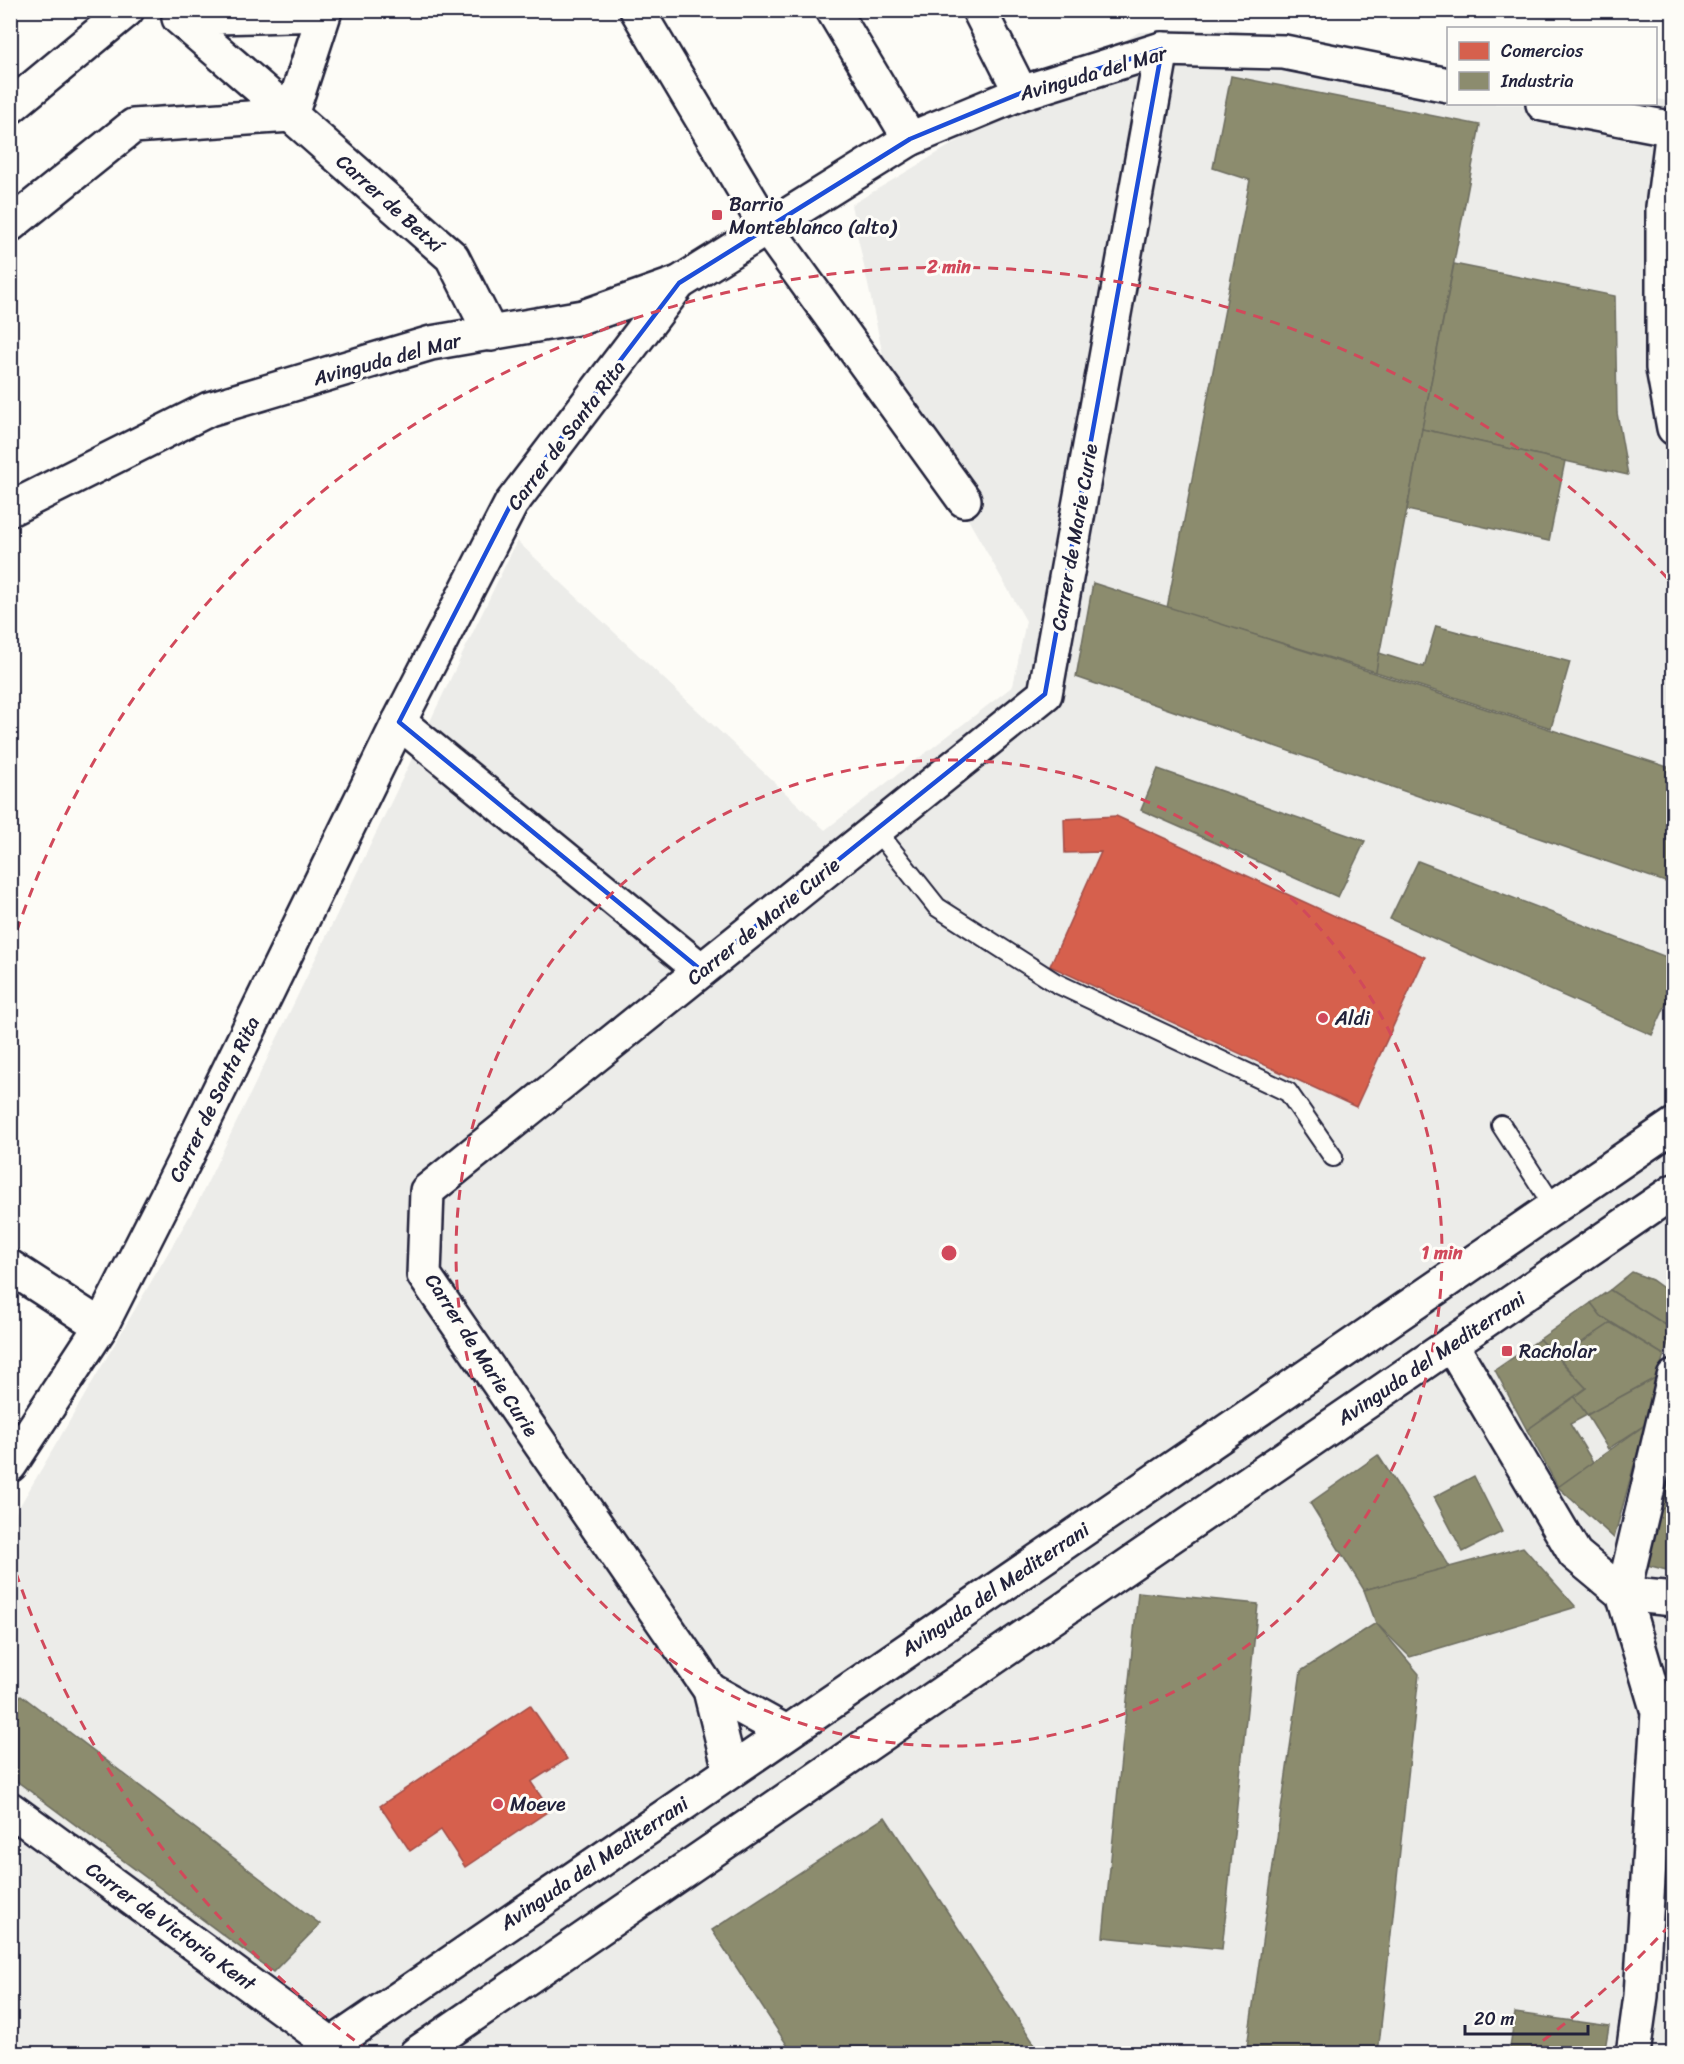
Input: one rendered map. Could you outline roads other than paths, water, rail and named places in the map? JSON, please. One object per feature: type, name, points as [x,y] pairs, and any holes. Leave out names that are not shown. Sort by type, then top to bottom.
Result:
[{"type":"street","points":[[10,107],[127,10]]},
{"type":"street","points":[[637,10],[767,228],[964,500]]},
{"type":"street","points":[[833,10],[910,139]]},
{"type":"street","points":[[979,10],[1021,93]]},
{"type":"street","name":"Carrer de Betxí","points":[[164,14],[325,12],[291,115]]},
{"type":"street","name":"Carrer de Betxí","points":[[164,14],[291,115],[452,257],[491,334]]},
{"type":"street","name":"Avinguda del Mar","points":[[10,509],[208,409],[431,343],[584,317],[679,284],[910,139],[1021,93],[1162,49],[1284,52],[1447,85]]},
{"type":"street","name":"Carrer de Marie Curie","points":[[730,1770],[710,1690],[424,1275],[427,1191],[1046,694],[1162,49]]},
{"type":"street","points":[[1548,105],[1673,129],[1663,207],[1663,322],[1664,368],[1674,428]]},
{"type":"street","points":[[19,210],[133,126],[291,115]]},
{"type":"street","name":"Carrer de Santa Rita","points":[[11,1464],[101,1326],[186,1158],[399,722],[512,504],[679,284]]},
{"type":"street","points":[[399,722],[701,970]]},
{"type":"street","name":"Avinguda del Mediterrani","points":[[324,2049],[1674,1125]]},
{"type":"street","name":"Avinguda del Mediterrani","points":[[416,2054],[1674,1191]]},
{"type":"street","points":[[10,1267],[101,1326]]},
{"type":"street","points":[[1451,1344],[1575,1554],[1623,1594],[1674,1599]]},
{"type":"street","points":[[1633,2054],[1641,1996],[1658,1712],[1623,1594],[1674,1377]]},
{"type":"street","name":"Carrer de Marie Curie","points":[[710,1690],[786,1732]]},
{"type":"street","name":"Carrer de Victoria Kent","points":[[10,1809],[324,2049]]},
{"type":"lane","points":[[876,830],[937,907],[1056,983],[1288,1092],[1333,1157]]},
{"type":"lane","points":[[1501,1125],[1554,1207]]},
{"type":"place","name":"Barrio Monteblanco (alto)","points":[[717,215]]},
{"type":"place","name":"Aldi","points":[[1323,1018]]},
{"type":"place","name":"Racholar","points":[[1507,1351]]},
{"type":"place","name":"Moeve","points":[[498,1804]]}]
